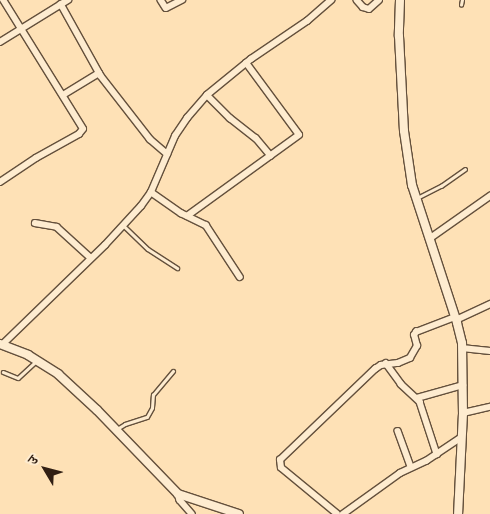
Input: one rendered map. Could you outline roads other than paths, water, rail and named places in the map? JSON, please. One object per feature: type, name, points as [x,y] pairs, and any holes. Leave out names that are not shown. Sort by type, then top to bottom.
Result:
[{"type":"street","points":[[0,182],[82,131],[81,122],[3,0]]},
{"type":"street","points":[[0,42],[68,0]]},
{"type":"street","points":[[161,0],[166,8],[182,0]]},
{"type":"street","points":[[192,514],[176,493],[116,430],[58,374],[37,360],[1,344],[124,226],[151,192],[167,154],[188,118],[207,95],[246,63],[290,34],[331,0]]},
{"type":"street","points":[[357,0],[363,8],[369,9],[379,0]]},
{"type":"street","points":[[400,0],[399,43],[406,152],[415,198],[456,318],[462,348],[463,413],[458,514]]},
{"type":"street","points":[[61,4],[99,72],[147,135],[167,154]]},
{"type":"street","points":[[187,216],[296,138],[299,133],[246,63]]},
{"type":"street","points":[[63,95],[99,72]]},
{"type":"street","points":[[207,95],[230,118],[256,138],[271,156]]},
{"type":"street","points":[[151,192],[187,216],[206,225],[240,276]]},
{"type":"street","points":[[429,239],[490,196]]},
{"type":"street","points":[[35,223],[57,227],[91,258]]},
{"type":"street","points":[[337,514],[281,468],[279,463],[374,368],[398,363],[410,358],[417,346],[414,335],[416,332],[490,304]]},
{"type":"street","points":[[462,348],[490,352]]},
{"type":"street","points":[[386,364],[422,407],[438,454]]},
{"type":"street","points":[[416,398],[442,389],[463,385]]},
{"type":"street","points":[[463,413],[490,408]]},
{"type":"street","points":[[398,431],[411,467]]},
{"type":"street","points":[[343,514],[387,482],[411,467],[438,454],[462,437]]},
{"type":"street","points":[[176,493],[238,514]]},
{"type":"lane","points":[[461,5],[462,0]]},
{"type":"lane","points":[[415,198],[441,186],[465,169]]},
{"type":"lane","points":[[124,226],[148,249],[177,268]]},
{"type":"lane","points":[[3,372],[18,378],[37,360]]},
{"type":"lane","points":[[116,430],[125,424],[147,417],[152,408],[152,395],[173,371]]}]
